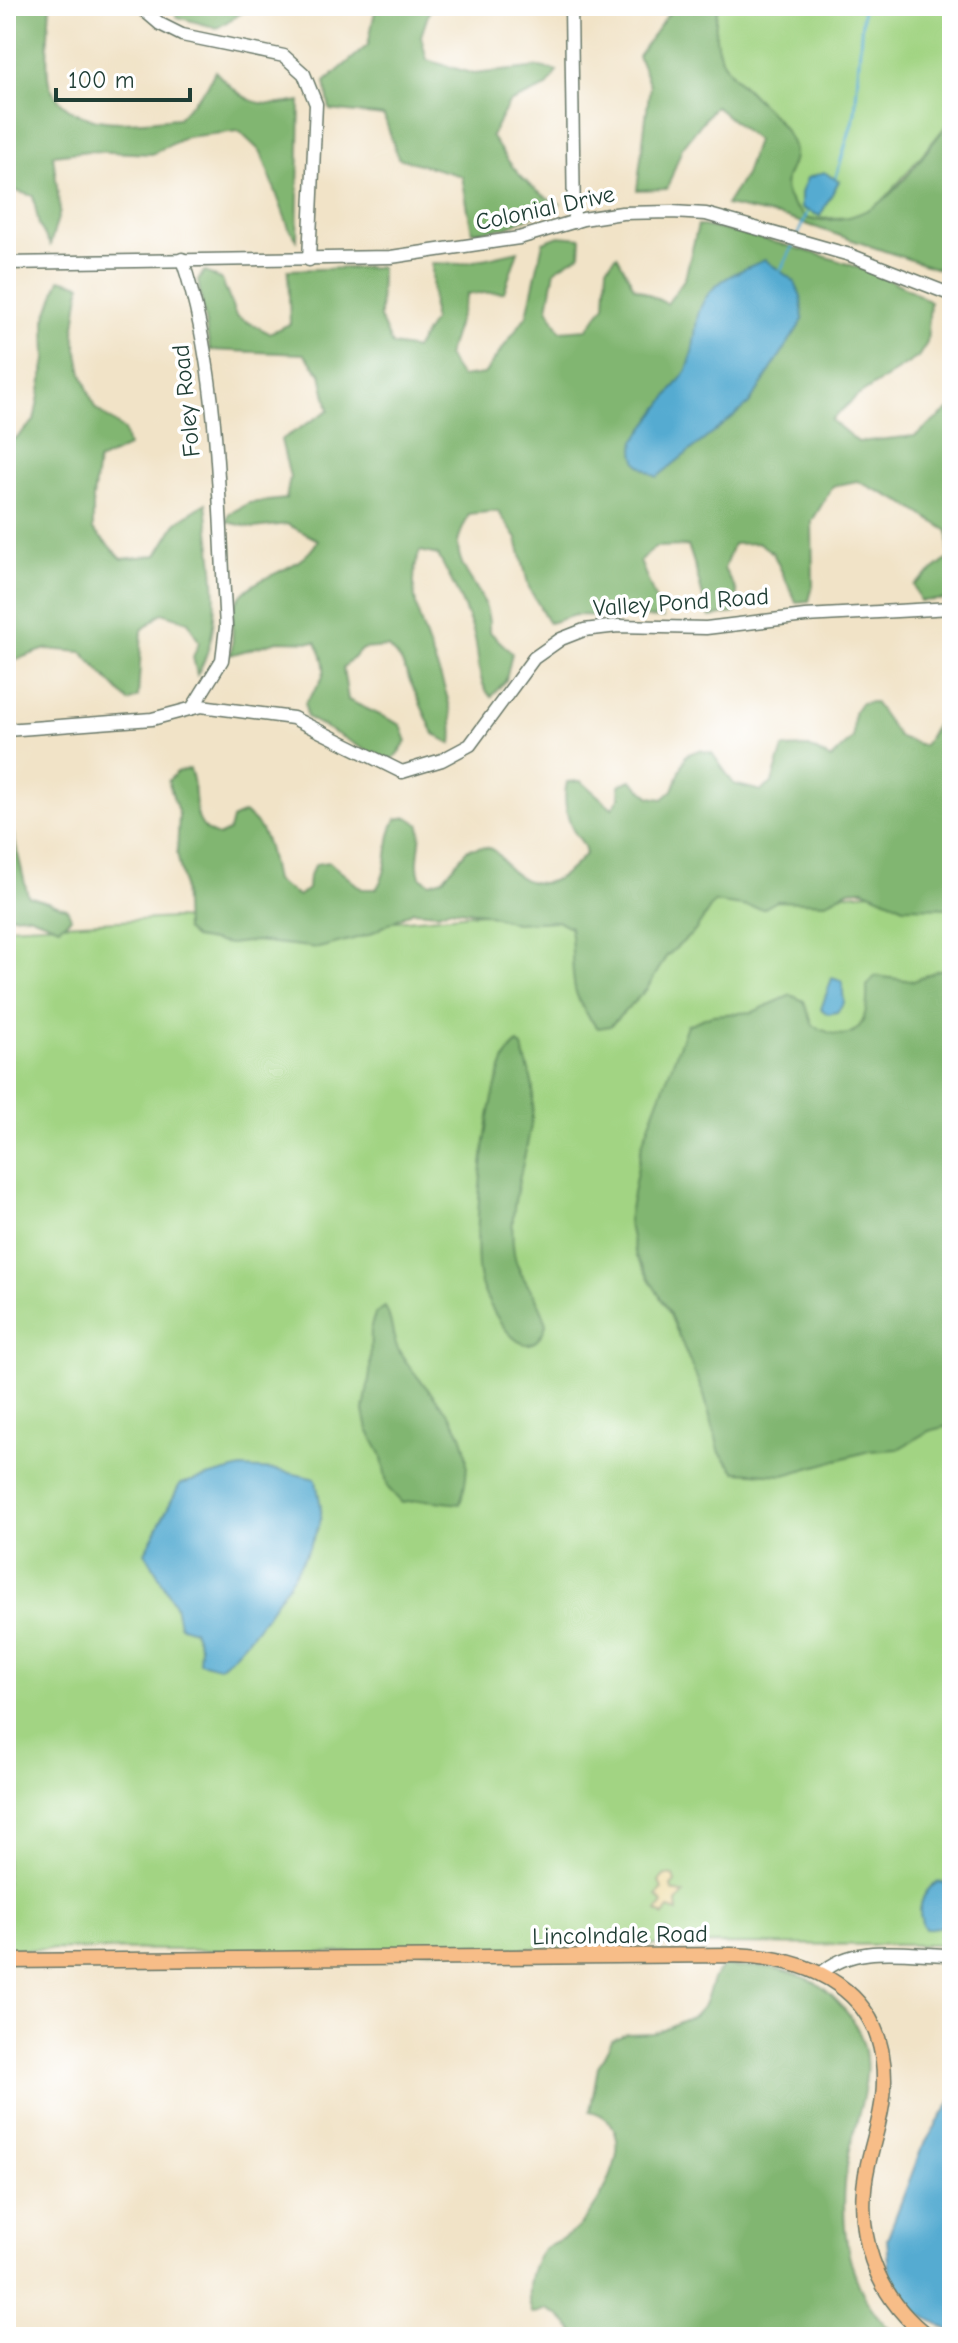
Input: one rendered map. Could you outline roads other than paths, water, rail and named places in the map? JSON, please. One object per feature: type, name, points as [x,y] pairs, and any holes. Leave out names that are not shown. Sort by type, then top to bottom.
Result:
[{"type":"main road","name":"Lincolndale Road","points":[[6,1961],[751,1955],[788,1960],[822,1973],[856,2001],[872,2026],[881,2053],[885,2083],[865,2181],[864,2231],[872,2262],[885,2290],[905,2317],[929,2337]]},
{"type":"street","points":[[139,6],[160,24],[182,35],[284,56],[304,74],[316,104],[309,260]]},
{"type":"street","points":[[571,6],[574,222]]},
{"type":"street","name":"Colonial Drive","points":[[182,259],[309,260],[435,253],[519,238],[574,222],[622,213],[702,213],[822,250],[850,255],[952,295]]},
{"type":"street","points":[[6,263],[182,259]]},
{"type":"street","name":"Foley Road","points":[[182,259],[195,298],[207,362],[226,627],[222,660],[193,707]]},
{"type":"street","name":"Valley Pond Road","points":[[6,730],[152,719],[193,707],[293,718],[402,772],[442,760],[470,745],[534,658],[561,639],[584,630],[618,626],[706,628],[805,616],[952,608]]},
{"type":"street","points":[[822,1973],[839,1959],[857,1954],[952,1955]]},
{"type":"water","points":[[824,172],[839,181],[820,216],[801,208],[801,193],[807,178]]},
{"type":"water","points":[[765,260],[794,281],[801,296],[803,320],[749,404],[657,477],[638,463],[634,454],[635,441],[687,370],[704,301],[729,276]]},
{"type":"water","points":[[832,978],[842,981],[844,1003],[837,1012],[828,1014],[821,1009]]},
{"type":"water","points":[[241,1468],[277,1470],[316,1479],[321,1517],[303,1558],[277,1600],[247,1640],[219,1667],[199,1662],[200,1646],[193,1630],[179,1625],[175,1605],[145,1552],[180,1484]]},
{"type":"water","points":[[938,1882],[952,1885],[952,1925],[925,1929],[920,1916],[921,1903],[927,1891]]},
{"type":"water","points":[[952,2099],[952,2332],[917,2312],[890,2273],[887,2239],[921,2150]]},
{"type":"waterway","points":[[836,177],[855,113],[863,6]]},
{"type":"waterway","points":[[798,235],[807,213]]},
{"type":"waterway","points":[[780,271],[795,242]]}]
